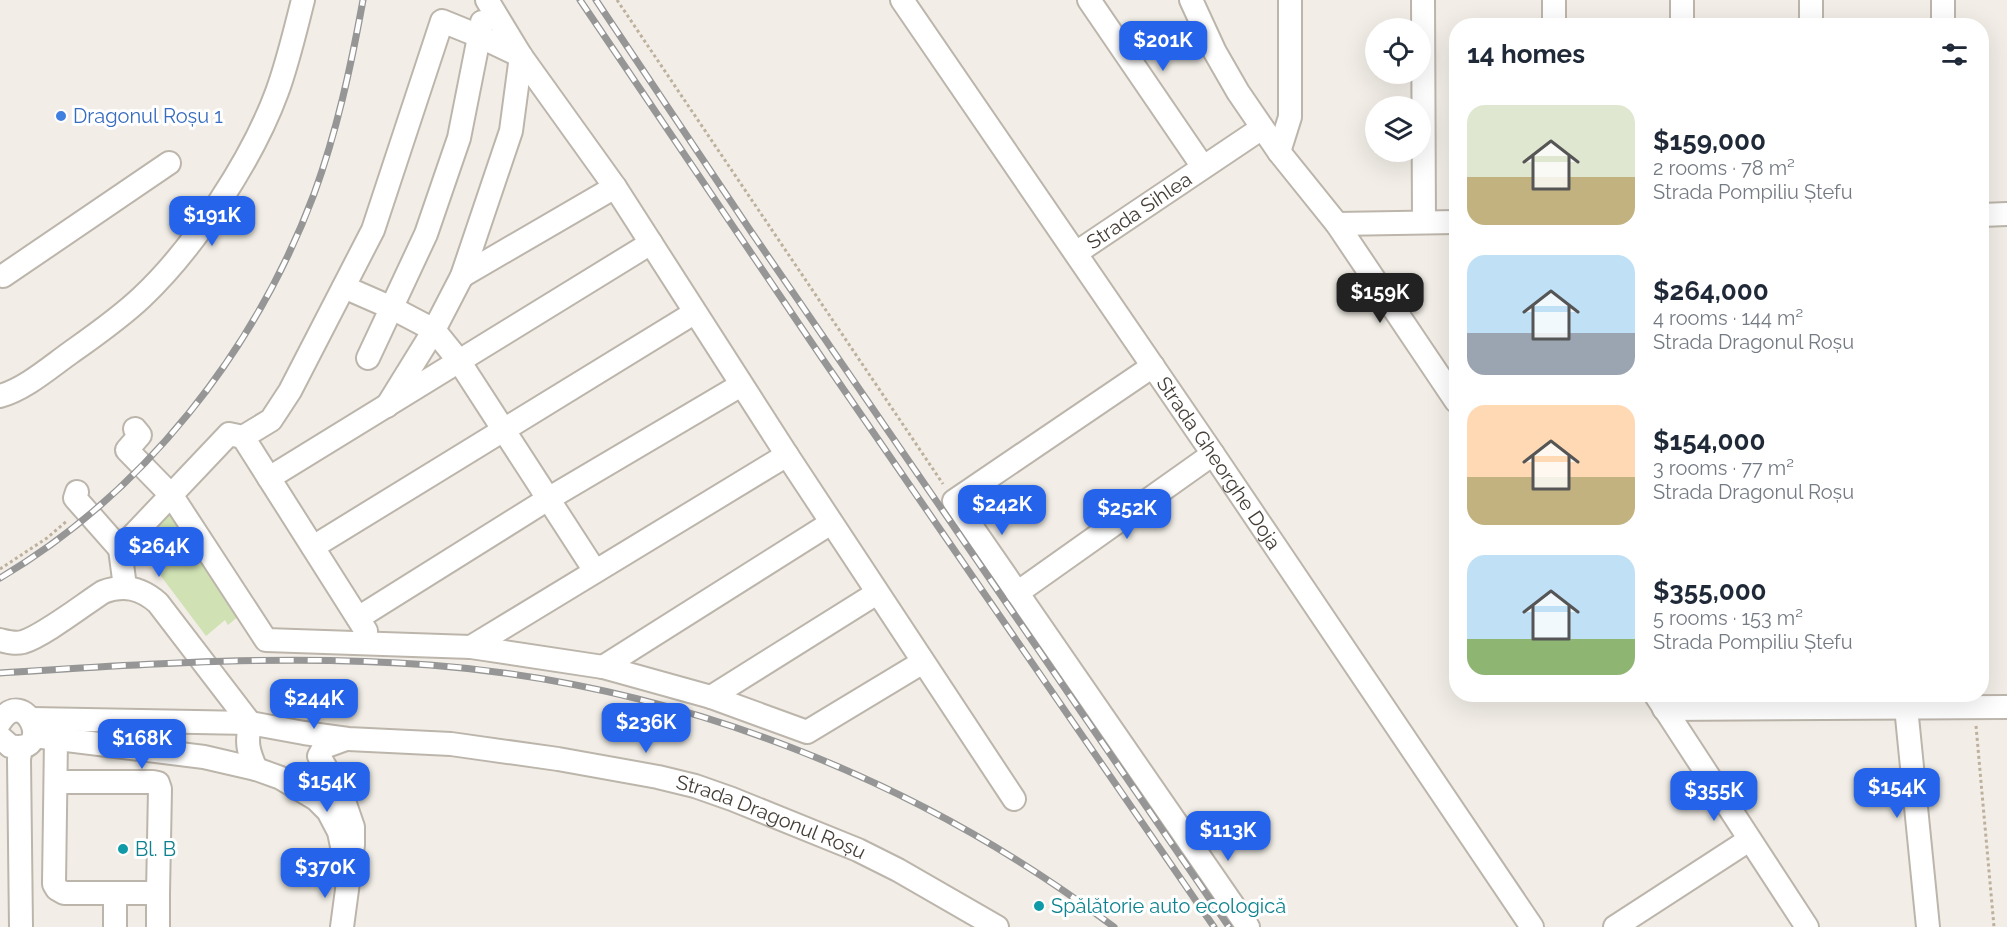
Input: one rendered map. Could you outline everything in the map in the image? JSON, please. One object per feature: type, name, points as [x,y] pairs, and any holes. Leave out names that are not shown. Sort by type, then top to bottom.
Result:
[{"type":"street","points":[[0,396],[10,393],[45,370],[121,315],[142,297],[182,253],[224,195],[250,152],[269,110],[292,44],[303,0]]},
{"type":"street","points":[[368,358],[426,234],[459,138],[486,0]]},
{"type":"street","points":[[486,0],[521,56],[615,187],[694,313],[1014,799]]},
{"type":"street","name":"Strada Gheorghe Doja","points":[[902,0],[1213,454],[1532,927]]},
{"type":"street","name":"Strada Sihlea","points":[[1089,0],[1203,167]]},
{"type":"street","points":[[1191,0],[1215,52],[1238,92],[1262,128],[1336,224],[1449,391]]},
{"type":"street","points":[[1280,152],[1290,117],[1290,0]]},
{"type":"street","points":[[1423,0],[1424,222]]},
{"type":"street","points":[[1554,0],[1554,18]]},
{"type":"street","points":[[1682,0],[1682,18]]},
{"type":"street","points":[[1811,0],[1811,18]]},
{"type":"street","points":[[1943,0],[1943,18]]},
{"type":"street","points":[[120,549],[229,434],[243,437],[271,420],[290,391],[373,230],[442,21],[521,56]]},
{"type":"street","points":[[387,406],[434,330],[462,276],[510,131],[521,56]]},
{"type":"street","name":"Strada Sihlea","points":[[1076,253],[1262,128]]},
{"type":"street","points":[[3,276],[169,163]]},
{"type":"street","points":[[462,276],[615,187]]},
{"type":"street","points":[[1989,215],[2007,214]]},
{"type":"street","points":[[1336,224],[1449,222]]},
{"type":"street","points":[[269,478],[651,243]]},
{"type":"street","points":[[344,287],[434,330],[459,362],[595,571]]},
{"type":"street","points":[[313,547],[694,313]]},
{"type":"street","points":[[1153,366],[954,501],[1248,927]]},
{"type":"street","points":[[358,618],[548,499],[741,385]]},
{"type":"street","points":[[135,429],[140,435],[128,450],[172,496],[266,640],[471,647],[603,667],[711,697],[807,732],[923,662]]},
{"type":"street","points":[[243,437],[374,644]]},
{"type":"street","points":[[1017,593],[1213,454]]},
{"type":"street","points":[[471,647],[787,455]]},
{"type":"street","points":[[80,500],[120,549],[125,587]]},
{"type":"street","points":[[603,667],[831,523]]},
{"type":"street","points":[[0,640],[12,643],[29,639],[103,592],[114,588],[125,587],[148,595],[158,603],[249,723],[248,751],[256,770]]},
{"type":"street","points":[[711,697],[877,593]]},
{"type":"street","points":[[1660,702],[1807,927]]},
{"type":"street","points":[[1802,702],[1906,707],[1932,702]]},
{"type":"street","points":[[1953,702],[1975,706],[2007,707]]},
{"type":"street","points":[[1906,707],[1928,927]]},
{"type":"street","name":"Strada Dragonul Roșu","points":[[10,730],[249,723],[292,732],[348,739],[451,744],[658,777],[695,786],[858,850],[898,870],[997,927]]},
{"type":"street","points":[[10,730],[19,759],[21,927]]},
{"type":"street","name":"Strada Dragonul Roșu","points":[[10,730],[56,739],[204,757],[281,778],[322,803],[328,811],[339,832],[348,875]]},
{"type":"street","points":[[56,739],[54,884],[57,890],[64,893],[158,893]]},
{"type":"street","name":"Strada Dragonul Roșu","points":[[342,927],[353,845],[353,827],[342,798],[318,756],[324,747],[348,739]]},
{"type":"street","points":[[56,782],[158,783],[160,789],[158,927]]},
{"type":"street","points":[[1615,927],[1749,840]]},
{"type":"street","points":[[115,893],[115,927]]},
{"type":"path","points":[[617,0],[954,501]]},
{"type":"path","points":[[0,568],[47,538],[80,500]]},
{"type":"path","points":[[1975,706],[1994,927]]},
{"type":"green space","points":[[171,511],[241,614],[228,625],[225,620],[206,636],[136,543]]},
{"type":"railway","points":[[0,578],[53,543],[102,504],[148,460],[189,413],[227,362],[290,252],[314,194],[343,98],[363,0]]},
{"type":"railway","points":[[580,0],[822,358],[1214,927]]},
{"type":"railway","points":[[596,0],[750,230],[1229,927]]},
{"type":"railway","points":[[0,673],[107,666],[322,660],[430,665],[522,676],[613,693],[703,717],[790,747],[876,784],[959,826],[1038,874],[1114,927]]},
{"type":"place","name":"Dragonul Roșu 1","points":[[61,116]]},
{"type":"place","name":"Bl. B","points":[[123,849]]},
{"type":"place","name":"Spălătorie auto ecologică","points":[[1039,906]]}]
